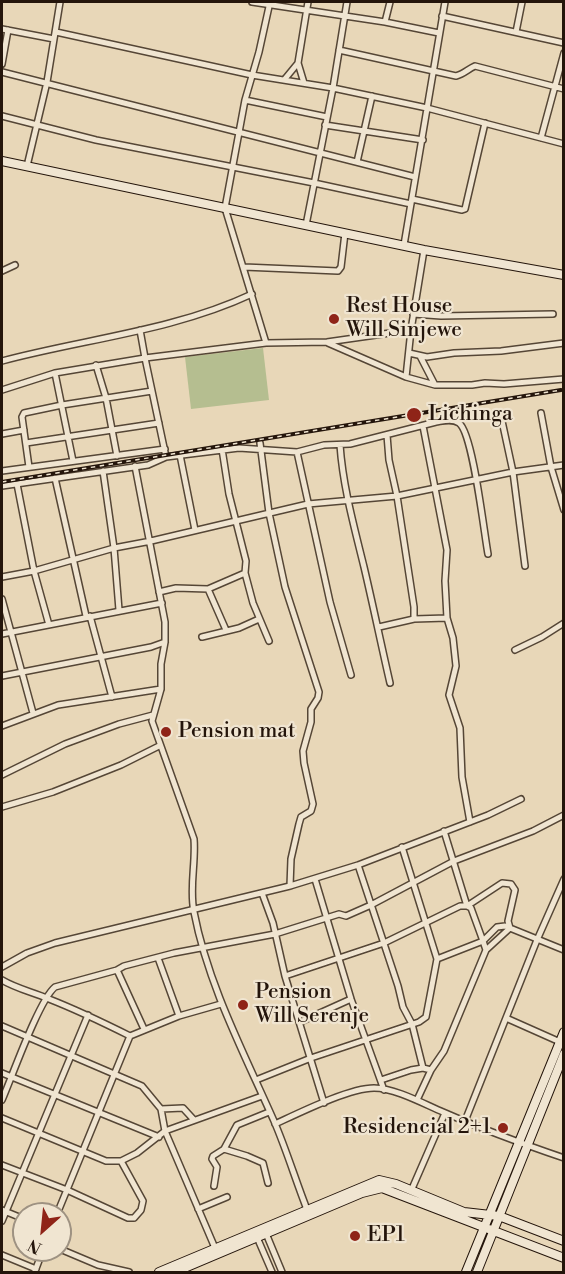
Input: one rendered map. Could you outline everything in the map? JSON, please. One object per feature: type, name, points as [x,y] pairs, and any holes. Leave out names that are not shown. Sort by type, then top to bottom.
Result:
[{"type":"street","points":[[27,166],[47,82],[60,2]]},
{"type":"street","points":[[252,2],[385,22],[439,33]]},
{"type":"street","points":[[304,83],[298,63],[308,2]]},
{"type":"street","points":[[306,225],[347,2]]},
{"type":"street","points":[[385,22],[390,2]]},
{"type":"street","points":[[404,245],[445,2]]},
{"type":"street","points":[[516,32],[522,2]]},
{"type":"street","points":[[266,343],[225,208],[245,100],[259,52],[269,3]]},
{"type":"street","points":[[442,16],[564,43]]},
{"type":"street","points":[[2,64],[5,29],[55,35],[252,75],[372,96],[564,144]]},
{"type":"street","points":[[339,50],[456,76],[474,66],[564,89]]},
{"type":"street","points":[[541,138],[564,53]]},
{"type":"street","points":[[284,80],[298,63]]},
{"type":"street","points":[[2,72],[415,177]]},
{"type":"street","points":[[357,162],[372,96]]},
{"type":"street","points":[[245,100],[327,117]]},
{"type":"street","points":[[2,116],[96,140],[232,168],[462,210],[465,208],[484,123]]},
{"type":"street","points":[[325,125],[423,140]]},
{"type":"street","points":[[2,161],[404,245],[564,275]]},
{"type":"street","points":[[243,267],[338,271],[341,267],[345,233]]},
{"type":"street","points":[[406,377],[413,314],[424,249]]},
{"type":"street","points":[[2,271],[15,266]]},
{"type":"street","points":[[2,362],[214,310],[252,294]]},
{"type":"street","points":[[413,314],[441,316],[553,314]]},
{"type":"street","points":[[140,330],[166,457]]},
{"type":"street","points":[[2,390],[55,373],[96,365],[266,343],[327,342],[411,330]]},
{"type":"street","points":[[327,342],[406,377],[435,385],[504,384],[564,379]]},
{"type":"street","points":[[409,353],[420,356],[501,351],[564,343]]},
{"type":"street","points":[[420,356],[435,385]]},
{"type":"street","points":[[96,365],[106,398],[117,456]]},
{"type":"street","points":[[55,373],[73,461]]},
{"type":"street","points":[[29,467],[22,417],[24,414],[62,405],[152,390]]},
{"type":"street","points":[[541,413],[551,467],[564,510]]},
{"type":"street","points":[[2,486],[147,465],[180,454],[222,449],[260,446],[297,452],[324,445],[340,445],[450,420],[458,422],[464,429],[477,479],[488,554]]},
{"type":"street","points":[[502,421],[513,472],[525,566]]},
{"type":"street","points":[[26,443],[159,423]]},
{"type":"street","points":[[423,426],[447,550],[445,581],[447,618],[456,666],[449,694],[460,728],[462,777],[470,822]]},
{"type":"street","points":[[2,434],[24,430]]},
{"type":"street","points":[[387,435],[414,620]]},
{"type":"street","points":[[340,445],[348,499],[390,683]]},
{"type":"street","points":[[260,446],[269,513],[285,587],[319,692],[311,709],[311,722],[303,751],[313,804],[311,810],[301,817],[299,824],[291,859],[290,886]]},
{"type":"street","points":[[2,471],[165,449]]},
{"type":"street","points":[[222,449],[224,470],[246,561],[245,573],[259,619],[269,641]]},
{"type":"street","points":[[297,452],[338,635],[351,675]]},
{"type":"street","points":[[180,454],[195,530]]},
{"type":"street","points":[[2,576],[308,504],[397,496],[513,472],[564,465]]},
{"type":"street","points":[[135,466],[165,622],[161,689],[152,721],[194,839],[193,909],[221,1004],[275,1124],[308,1212]]},
{"type":"street","points":[[103,471],[114,548],[119,610]]},
{"type":"street","points":[[54,478],[88,616],[112,697]]},
{"type":"street","points":[[17,483],[34,570],[49,625]]},
{"type":"street","points":[[159,592],[176,588],[208,589],[245,573]]},
{"type":"street","points":[[208,589],[226,630]]},
{"type":"street","points":[[2,599],[33,713]]},
{"type":"street","points":[[2,634],[162,603]]},
{"type":"street","points":[[379,627],[414,620],[447,618]]},
{"type":"street","points":[[202,637],[239,628],[259,619]]},
{"type":"street","points":[[515,650],[542,637],[564,622]]},
{"type":"street","points":[[2,676],[151,647],[165,642]]},
{"type":"street","points":[[2,726],[58,705],[161,689]]},
{"type":"street","points":[[2,775],[65,744],[119,724],[153,715]]},
{"type":"street","points":[[2,807],[53,792],[121,765],[159,746]]},
{"type":"street","points":[[2,967],[27,953],[55,943],[315,879],[470,822],[521,799]]},
{"type":"street","points":[[2,1100],[28,1036],[50,991],[61,984],[158,958],[275,934],[339,914],[346,916],[454,861],[518,837],[564,815]]},
{"type":"street","points":[[444,831],[466,906]]},
{"type":"street","points":[[256,1080],[426,1017],[437,959],[402,847]]},
{"type":"street","points":[[358,865],[403,1007],[412,1024],[423,1068]]},
{"type":"street","points":[[315,879],[351,999],[384,1089]]},
{"type":"street","points":[[465,1120],[564,879]]},
{"type":"street","points":[[466,906],[502,883],[512,884],[515,890],[508,921],[510,928]]},
{"type":"street","points":[[262,893],[324,1103]]},
{"type":"street","points":[[285,976],[339,960],[384,943],[460,906],[471,908],[486,950]]},
{"type":"street","points":[[437,959],[483,941],[497,927],[510,928],[564,950]]},
{"type":"street","points":[[417,1100],[431,1070],[444,1051],[486,950],[510,928]]},
{"type":"street","points":[[158,958],[179,1016]]},
{"type":"street","points":[[117,970],[144,1029]]},
{"type":"street","points":[[2,980],[14,987],[88,1015],[130,1036]]},
{"type":"street","points":[[300,1022],[351,999]]},
{"type":"street","points":[[62,1202],[130,1036],[179,1016],[221,1004]]},
{"type":"street","points":[[2,1221],[4,1211],[88,1015]]},
{"type":"street","points":[[506,1018],[560,1042]]},
{"type":"street","points":[[2,1026],[142,1086],[161,1109],[165,1131],[214,1248]]},
{"type":"street","points":[[477,1272],[523,1144],[556,1061],[564,1032]]},
{"type":"street","points":[[556,1061],[564,1054]]},
{"type":"street","points":[[381,1080],[411,1070],[423,1068],[431,1070]]},
{"type":"street","points":[[2,1073],[159,1137]]},
{"type":"street","points":[[275,1124],[363,1089],[376,1088],[417,1100],[523,1144],[564,1158]]},
{"type":"street","points":[[2,1118],[106,1161],[121,1161],[137,1153],[165,1131],[262,1096]]},
{"type":"street","points":[[161,1109],[183,1108],[194,1120]]},
{"type":"street","points":[[214,1186],[217,1167],[212,1159],[213,1156],[224,1149],[237,1125],[269,1112]]},
{"type":"street","points":[[411,1191],[445,1113]]},
{"type":"street","points":[[466,1272],[523,1144]]},
{"type":"street","points":[[224,1149],[263,1163],[268,1183]]},
{"type":"street","points":[[2,1165],[67,1190],[128,1218],[134,1218],[141,1210],[143,1201],[121,1161]]},
{"type":"street","points":[[175,1272],[379,1180],[464,1212],[499,1216],[564,1241]]},
{"type":"street","points":[[308,1212],[382,1188],[564,1258]]},
{"type":"street","points":[[198,1209],[227,1197]]},
{"type":"street","points":[[265,1231],[282,1272]]},
{"type":"street","points":[[159,1272],[191,1266],[214,1248],[256,1235]]},
{"type":"street","points":[[256,1235],[272,1272]]},
{"type":"street","points":[[548,1252],[554,1237]]},
{"type":"street","points":[[72,1254],[98,1265],[129,1272]]},
{"type":"street","points":[[2,1255],[35,1271]]},
{"type":"green space","points":[[263,348],[269,400],[191,409],[185,357]]},
{"type":"railway","points":[[2,482],[561,390]]},
{"type":"place","name":"Rest House Will Sinjewe","points":[[334,319]]},
{"type":"place","name":"Lichinga","points":[[414,415]]},
{"type":"place","name":"Pension mat","points":[[166,732]]},
{"type":"place","name":"Pension Will Serenje","points":[[243,1005]]},
{"type":"place","name":"Residencial 2+1","points":[[503,1128]]},
{"type":"place","name":"EP1","points":[[355,1236]]}]
